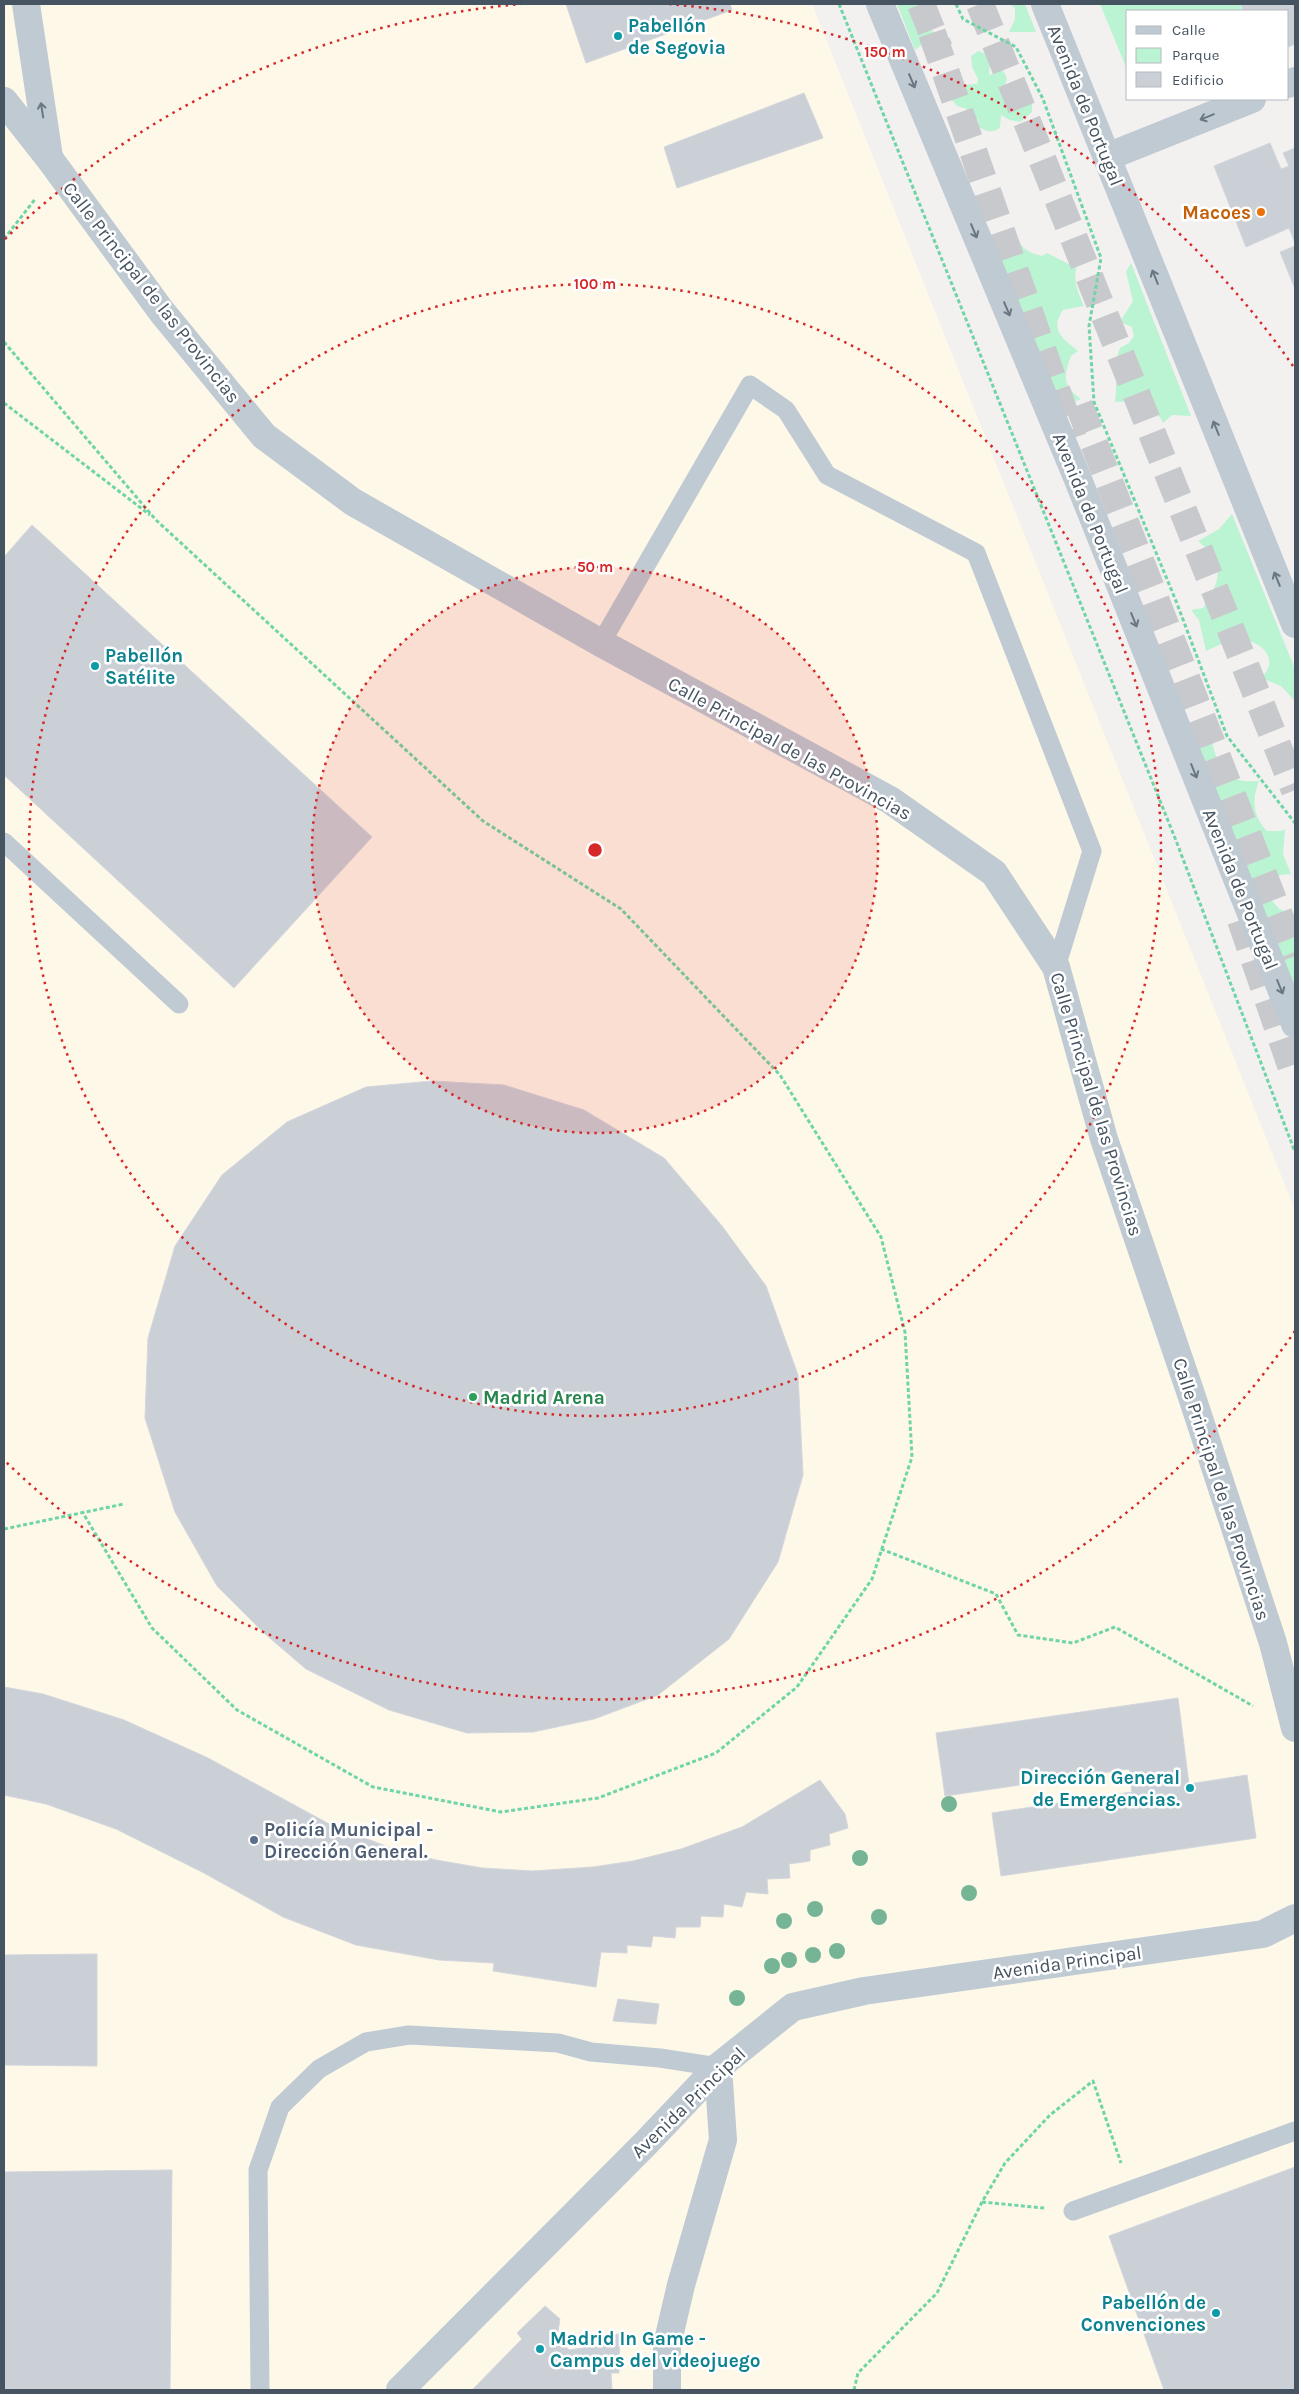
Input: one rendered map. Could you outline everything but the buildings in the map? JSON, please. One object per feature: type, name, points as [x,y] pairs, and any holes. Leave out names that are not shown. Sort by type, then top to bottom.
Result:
[{"type":"street","name":"Calle Principal de las Provincias","points":[[26,4],[49,158],[162,312],[264,436],[354,502],[601,643],[890,800],[994,873],[1056,967],[1104,1139],[1270,1633],[1295,1728]]},
{"type":"street","name":"Avenida de Portugal","points":[[880,4],[1077,477],[1295,1024]]},
{"type":"street","name":"Avenida de Portugal","points":[[1045,4],[1295,624]]},
{"type":"street","points":[[1106,157],[1249,100]]},
{"type":"street","points":[[4,101],[49,158]]},
{"type":"street","name":"Avenida Principal","points":[[400,2390],[646,2144],[718,2067],[793,2007],[864,1991],[1263,1934],[1295,1918]]},
{"type":"street","name":"Avenida Principal","points":[[1263,1934],[1295,1940]]},
{"type":"street","points":[[667,2390],[668,2345],[680,2285],[723,2140],[718,2067]]},
{"type":"lane","points":[[601,643],[750,385],[786,410],[827,475],[976,553],[1092,851],[1056,967]]},
{"type":"lane","points":[[4,842],[179,1004]]},
{"type":"lane","points":[[260,2390],[258,2170],[280,2107],[319,2069],[366,2042],[409,2035],[558,2043],[591,2052],[660,2058],[718,2067]]},
{"type":"lane","points":[[1072,2211],[1295,2131]]},
{"type":"path","points":[[839,4],[1175,838],[1295,1152]]},
{"type":"path","points":[[956,4],[963,19],[1016,47],[1043,99],[1101,258],[1089,326],[1094,402],[1176,601],[1227,736],[1295,823]]},
{"type":"path","points":[[4,239],[38,196]]},
{"type":"path","points":[[4,342],[156,520]]},
{"type":"path","points":[[4,403],[156,520],[483,821],[621,909],[780,1075],[881,1237],[905,1332],[912,1457],[872,1579],[797,1687],[716,1752],[598,1798],[501,1812],[373,1787],[237,1710],[152,1628],[83,1513]]},
{"type":"path","points":[[4,1529],[124,1504]]},
{"type":"path","points":[[881,1549],[996,1594],[1018,1635],[1072,1643],[1115,1627],[1261,1710]]},
{"type":"path","points":[[854,2390],[858,2373],[937,2293],[982,2202],[1005,2163],[1035,2129],[1093,2081],[1130,2190]]},
{"type":"path","points":[[982,2202],[1072,2211]]},
{"type":"shaded area","points":[[4,4],[812,4],[1295,1210],[1295,2390],[4,2390]]},
{"type":"green space","points":[[897,4],[916,4],[923,21],[936,34],[915,50]]},
{"type":"green space","points":[[1010,4],[1025,4],[1036,32],[1009,32],[1015,19],[1015,8]]},
{"type":"green space","points":[[1100,4],[1241,4],[1244,10],[1126,10],[1126,67]]},
{"type":"green space","points":[[978,51],[986,54],[990,62],[989,75],[1003,70],[1007,78],[1004,89],[1014,86],[1025,91],[1032,103],[1032,112],[1020,122],[1010,120],[1001,115],[1000,128],[994,131],[987,131],[979,127],[978,119],[973,124],[967,123],[964,119],[967,109],[957,106],[952,100],[956,92],[962,88],[977,84],[978,79],[972,67],[971,56]]},
{"type":"green space","points":[[1016,237],[1026,250],[1033,253],[1042,256],[1047,253],[1069,264],[1078,262],[1075,274],[1076,284],[1084,306],[1063,310],[1057,323],[1063,338],[1078,351],[1071,356],[1066,380],[1071,390],[1081,399],[1076,401],[1064,416],[994,246],[1003,246]]},
{"type":"green space","points":[[1131,263],[1191,416],[1172,415],[1163,423],[1155,411],[1144,404],[1137,402],[1115,402],[1118,354],[1120,348],[1129,343],[1134,336],[1132,327],[1120,322],[1133,301],[1126,272]]},
{"type":"green space","points":[[1232,514],[1295,669],[1295,701],[1281,686],[1261,678],[1267,671],[1269,658],[1266,652],[1255,643],[1236,639],[1206,651],[1199,620],[1191,610],[1203,608],[1214,589],[1218,573],[1213,557],[1198,541],[1219,529]]},
{"type":"green space","points":[[1211,727],[1214,750],[1226,772],[1241,781],[1259,781],[1254,801],[1258,819],[1262,825],[1267,831],[1281,831],[1285,829],[1283,854],[1291,874],[1280,875],[1270,886],[1270,898],[1279,909],[1295,915],[1295,992],[1189,729]]},
{"type":"tunnel","points":[[921,4],[939,49]]},
{"type":"tunnel","points":[[980,4],[1295,790]]},
{"type":"tunnel","points":[[932,33],[1073,438]]},
{"type":"tunnel","points":[[1079,405],[1295,956]]},
{"type":"tunnel","points":[[1241,920],[1295,1077]]},
{"type":"place","name":"Pabellón de Segovia","points":[[618,36]]},
{"type":"place","name":"Macoes","points":[[1261,212]]},
{"type":"place","name":"Pabellón Satélite","points":[[95,666]]},
{"type":"place","name":"Madrid Arena","points":[[473,1397]]},
{"type":"place","name":"Dirección General de Emergencias.","points":[[1190,1788]]},
{"type":"place","name":"Policía Municipal - Dirección General.","points":[[254,1840]]},
{"type":"place","name":"Pabellón de Convenciones","points":[[1216,2313]]},
{"type":"place","name":"Madrid In Game - Campus del videojuego","points":[[540,2349]]}]
